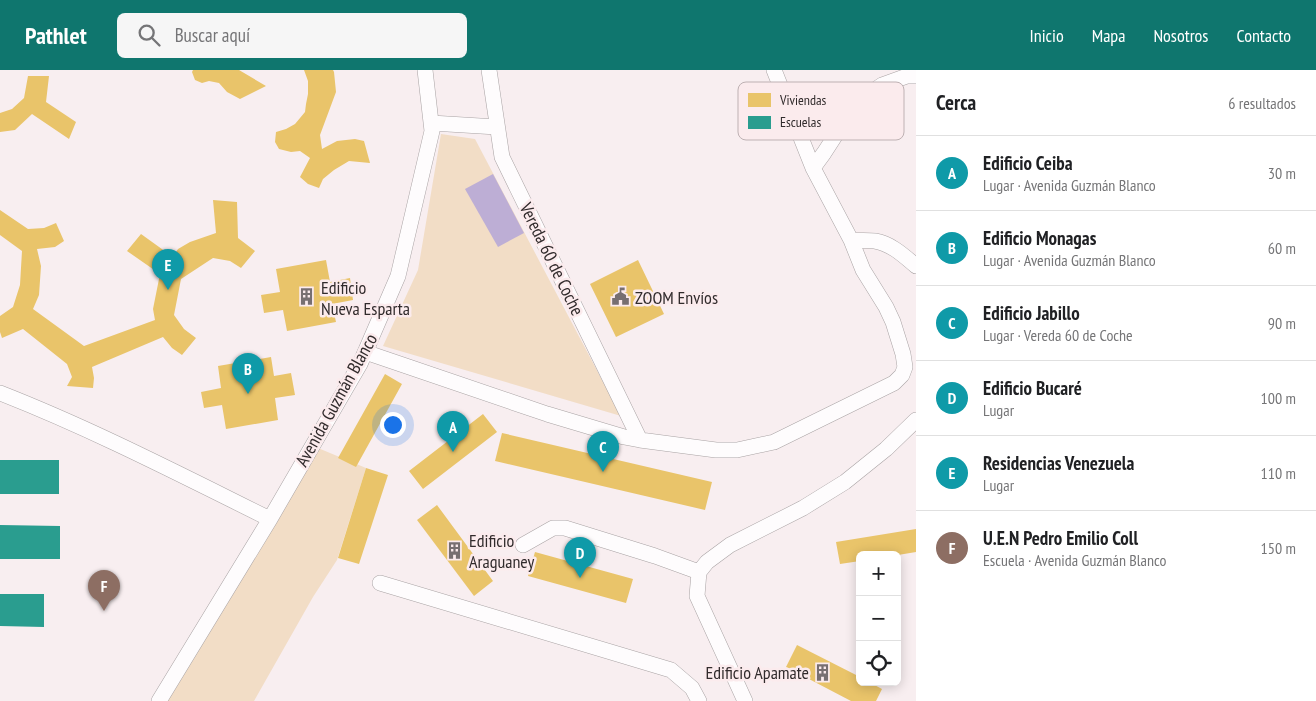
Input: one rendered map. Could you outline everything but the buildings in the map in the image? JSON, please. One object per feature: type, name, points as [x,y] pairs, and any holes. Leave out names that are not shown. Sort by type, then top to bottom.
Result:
[{"type":"street","name":"Avenida Guzmán Blanco","points":[[159,701],[270,519],[360,364],[398,276],[432,131],[425,70]]},
{"type":"street","name":"Vereda 60 de Coche","points":[[489,70],[502,157],[640,440]]},
{"type":"street","points":[[774,70],[779,82]]},
{"type":"street","points":[[890,82],[907,76],[916,76]]},
{"type":"street","points":[[431,123],[497,127]]},
{"type":"street","points":[[365,352],[547,414],[640,440],[716,450],[737,450],[774,442],[894,383],[902,375],[905,367],[898,337],[886,307],[863,270],[851,240],[812,168],[801,140]]},
{"type":"street","points":[[812,168],[832,140]]},
{"type":"street","points":[[851,240],[875,241],[888,245],[916,266]]},
{"type":"street","points":[[0,393],[142,456],[270,519]]},
{"type":"street","points":[[745,701],[697,596],[699,572],[707,562],[730,545],[803,508],[845,482],[886,449],[916,420]]},
{"type":"street","points":[[523,545],[553,528],[564,528],[655,556],[699,572]]},
{"type":"street","points":[[380,583],[671,670],[692,688],[699,701]]},
{"type":"shaded area","points":[[441,134],[475,139],[621,416],[383,346],[418,270]]},
{"type":"shaded area","points":[[493,174],[524,233],[498,247],[465,189]]},
{"type":"shaded area","points":[[318,448],[366,468],[337,560],[313,597],[254,701],[166,701]]},
{"type":"place","name":"Residencias Venezuela","points":[[168,290]]},
{"type":"place","name":"Edificio Nueva Esparta","points":[[307,297]]},
{"type":"place","name":"ZOOM Envíos","points":[[621,297]]},
{"type":"place","name":"Edificio Monagas","points":[[248,394]]},
{"type":"place","name":"Edificio Ceiba","points":[[453,452]]},
{"type":"place","name":"Edificio Jabillo","points":[[603,472]]},
{"type":"place","name":"Edificio Araguaney","points":[[455,550]]},
{"type":"place","name":"Edificio Bucaré","points":[[580,578]]},
{"type":"place","name":"U.E.N Pedro Emilio Coll","points":[[104,611]]},
{"type":"place","name":"Edificio Apamate","points":[[823,672]]}]
